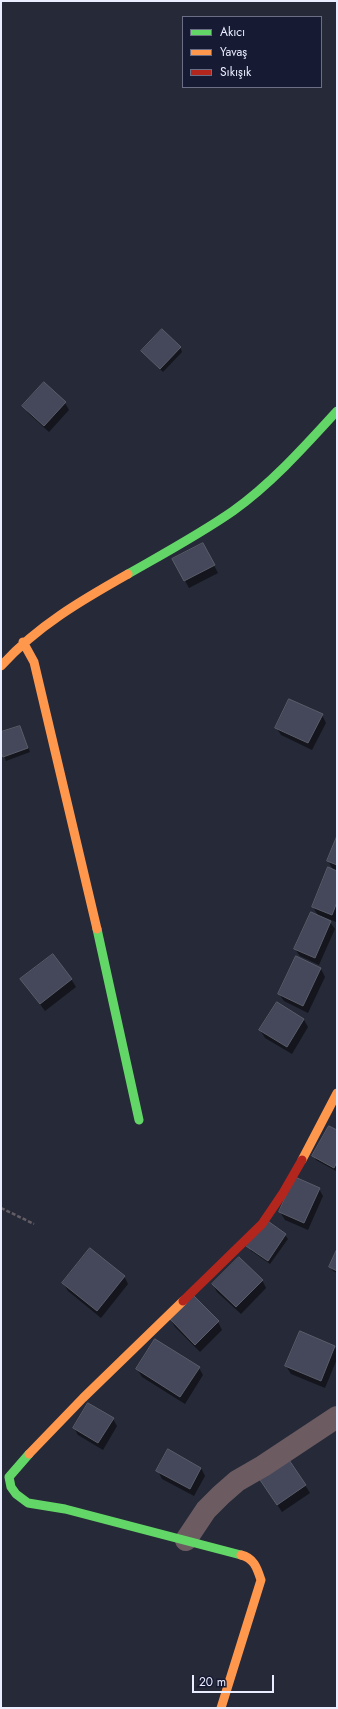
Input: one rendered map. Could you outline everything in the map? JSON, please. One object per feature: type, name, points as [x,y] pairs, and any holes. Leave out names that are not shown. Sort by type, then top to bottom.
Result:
[{"type":"street","points":[[1,666],[23,642],[60,614],[211,525],[246,501],[269,483],[337,411]]},
{"type":"street","points":[[23,642],[34,662],[54,744],[93,911],[139,1120]]},
{"type":"street","points":[[221,1708],[261,1580],[254,1563],[246,1556],[186,1540],[65,1509],[28,1503],[16,1494],[11,1487],[10,1478],[18,1465],[83,1398],[262,1224],[276,1205],[294,1175],[337,1093]]},
{"type":"street","points":[[186,1540],[206,1510],[221,1494],[238,1481],[337,1417]]},
{"type":"path","points":[[1,1208],[34,1224]]},
{"type":"building","points":[[162,329],[181,347],[160,369],[141,351]]},
{"type":"building","points":[[44,382],[66,402],[44,426],[22,406]]},
{"type":"building","points":[[203,543],[215,565],[184,581],[172,559]]},
{"type":"building","points":[[289,699],[323,714],[308,743],[275,728]]},
{"type":"building","points":[[20,726],[28,748],[3,757],[1,753],[1,732]]},
{"type":"building","points":[[337,836],[337,865],[327,861]]},
{"type":"building","points":[[328,867],[337,871],[337,902],[332,915],[312,907]]},
{"type":"building","points":[[311,912],[331,921],[315,958],[294,949]]},
{"type":"building","points":[[53,954],[72,979],[40,1004],[20,979]]},
{"type":"building","points":[[296,956],[321,968],[303,1006],[278,994]]},
{"type":"building","points":[[277,1002],[304,1019],[287,1047],[259,1030]]},
{"type":"building","points":[[329,1126],[337,1130],[337,1162],[334,1168],[312,1156]]},
{"type":"building","points":[[295,1177],[320,1188],[304,1223],[279,1212]]},
{"type":"building","points":[[265,1219],[286,1234],[268,1261],[246,1246]]},
{"type":"building","points":[[90,1248],[125,1276],[97,1311],[62,1283]]},
{"type":"building","points":[[337,1249],[337,1271],[329,1267]]},
{"type":"building","points":[[239,1257],[263,1280],[236,1307],[212,1284]]},
{"type":"building","points":[[194,1296],[219,1321],[195,1345],[170,1319]]},
{"type":"building","points":[[300,1331],[335,1346],[321,1381],[285,1366]]},
{"type":"building","points":[[155,1339],[200,1367],[180,1397],[136,1369]]},
{"type":"building","points":[[88,1403],[114,1418],[98,1443],[73,1428]]},
{"type":"building","points":[[168,1449],[201,1468],[190,1489],[156,1471]]},
{"type":"building","points":[[285,1454],[306,1485],[277,1505],[256,1474]]},
{"type":"traffic: fast","points":[[128,574],[208,528],[233,511],[288,464],[337,411]]},
{"type":"traffic: fast","points":[[97,929],[139,1120]]},
{"type":"traffic: fast","points":[[29,1454],[9,1477],[11,1487],[16,1494],[28,1503],[65,1509],[241,1555]]},
{"type":"traffic: slow","points":[[1,666],[30,638],[45,626],[77,604],[128,574]]},
{"type":"traffic: slow","points":[[23,642],[34,662],[97,929]]},
{"type":"traffic: slow","points":[[302,1160],[337,1093]]},
{"type":"traffic: slow","points":[[29,1454],[83,1398],[183,1301]]},
{"type":"traffic: slow","points":[[221,1708],[261,1580],[252,1561],[241,1555]]},
{"type":"traffic: jam","points":[[183,1301],[262,1224],[283,1193],[302,1160]]}]
